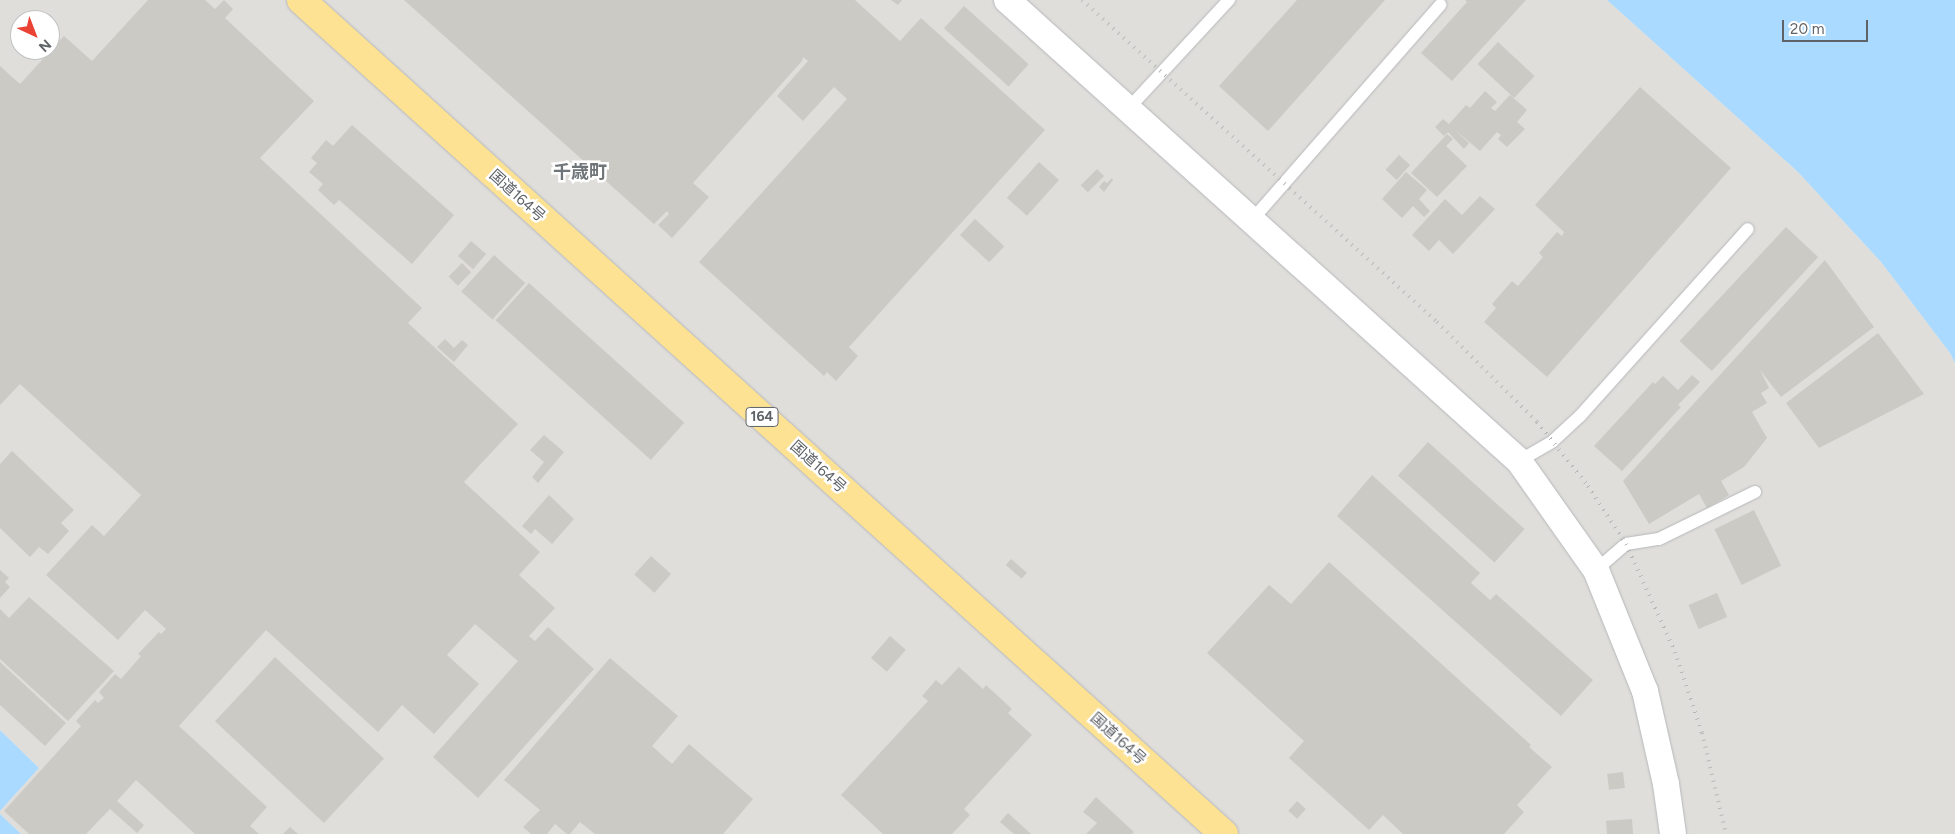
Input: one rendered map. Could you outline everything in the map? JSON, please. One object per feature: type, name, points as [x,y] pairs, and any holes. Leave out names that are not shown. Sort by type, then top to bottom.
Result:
[{"type":"highway","name":"国道164号","points":[[301,0],[1224,834]]},
{"type":"street","points":[[1007,0],[1519,461],[1596,570],[1645,691],[1666,784],[1673,834]]},
{"type":"lane","points":[[1128,109],[1229,0]]},
{"type":"lane","points":[[1252,220],[1440,5]]},
{"type":"lane","points":[[1519,461],[1553,441],[1580,416],[1748,229]]},
{"type":"lane","points":[[1596,570],[1626,544],[1659,539],[1755,492]]},
{"type":"shaded area","points":[[0,0],[1607,0],[1798,172],[1881,262],[1950,353],[1955,363],[1955,834],[21,834],[0,814],[0,811],[39,768],[0,730]]},
{"type":"water","points":[[1607,0],[1955,0],[1955,363],[1950,353],[1881,262],[1798,172]]},
{"type":"water","points":[[0,730],[39,768],[0,811]]},
{"type":"water","points":[[0,814],[21,834],[0,834]]},
{"type":"building","points":[[148,0],[205,0],[215,9],[224,0],[233,9],[225,18],[314,101],[260,158],[422,308],[408,323],[518,424],[464,482],[540,552],[519,575],[555,608],[529,636],[535,641],[548,627],[594,669],[478,798],[433,757],[518,661],[475,624],[447,655],[479,684],[434,734],[402,705],[378,732],[266,630],[179,726],[267,807],[250,826],[259,834],[195,834],[136,780],[117,801],[144,825],[137,833],[110,809],[86,834],[29,834],[4,811],[81,726],[76,721],[95,700],[98,703],[104,698],[99,692],[115,674],[121,679],[141,656],[138,654],[159,632],[161,634],[166,629],[145,610],[118,640],[46,575],[92,525],[104,536],[141,495],[20,384],[0,405],[0,66],[20,84],[42,60],[60,60],[60,40],[64,36],[92,61]]},
{"type":"building","points":[[404,0],[855,0],[900,41],[921,18],[1045,130],[849,347],[858,356],[836,381],[827,372],[824,376],[699,262],[847,99],[834,87],[803,121],[777,96],[808,61],[803,57],[802,61],[693,183],[709,197],[672,238],[658,225],[669,214],[667,211],[654,224]]},
{"type":"building","points":[[891,0],[902,0],[898,5]]},
{"type":"building","points":[[1297,0],[1385,0],[1268,131],[1219,86]]},
{"type":"building","points":[[1465,0],[1526,0],[1452,81],[1421,53],[1467,2]]},
{"type":"building","points":[[964,6],[1029,64],[1009,87],[944,28]]},
{"type":"building","points":[[1498,42],[1535,76],[1514,98],[1478,64]]},
{"type":"building","points":[[1640,87],[1731,168],[1547,377],[1484,322],[1496,308],[1492,304],[1512,281],[1518,286],[1543,257],[1539,253],[1557,232],[1562,236],[1564,232],[1535,205]]},
{"type":"building","points":[[1485,91],[1497,102],[1491,108],[1495,111],[1510,95],[1527,110],[1517,122],[1525,129],[1507,147],[1498,139],[1501,135],[1497,132],[1480,151],[1454,129],[1469,143],[1464,149],[1448,132],[1444,136],[1435,127],[1443,119],[1449,124],[1466,105],[1470,108]]},
{"type":"building","points":[[352,125],[454,215],[412,264],[339,200],[334,205],[318,190],[323,184],[309,172],[317,163],[311,158],[326,140],[333,146]]},
{"type":"building","points":[[1447,134],[1453,139],[1446,146],[1467,166],[1437,197],[1411,173]]},
{"type":"building","points":[[1399,155],[1410,165],[1397,180],[1386,170]]},
{"type":"building","points":[[1039,162],[1059,180],[1027,216],[1007,198]]},
{"type":"building","points":[[1097,169],[1104,176],[1088,192],[1081,185]]},
{"type":"building","points":[[1406,172],[1427,190],[1419,199],[1430,211],[1424,217],[1413,206],[1402,218],[1382,199]]},
{"type":"building","points":[[1112,178],[1113,180],[1104,192],[1099,187],[1104,181],[1107,183]]},
{"type":"building","points":[[1480,196],[1495,209],[1453,254],[1439,240],[1429,251],[1412,235],[1445,199],[1462,215]]},
{"type":"building","points":[[975,219],[1004,246],[989,262],[960,235]]},
{"type":"building","points":[[1786,227],[1818,257],[1712,371],[1680,341]]},
{"type":"building","points":[[471,241],[486,254],[473,269],[458,256]]},
{"type":"building","points":[[494,255],[525,283],[492,320],[461,291]]},
{"type":"building","points":[[1825,260],[1874,327],[1781,397],[1760,370],[1769,388],[1761,393],[1767,403],[1752,412],[1767,438],[1744,467],[1721,481],[1729,495],[1707,508],[1699,494],[1649,524],[1623,481]]},
{"type":"building","points":[[462,263],[471,272],[458,286],[449,276]]},
{"type":"building","points":[[529,283],[684,423],[651,460],[496,320]]},
{"type":"building","points":[[1878,333],[1924,394],[1819,448],[1786,403]]},
{"type":"building","points":[[445,339],[454,348],[462,340],[468,345],[454,362],[437,347]]},
{"type":"building","points":[[1692,375],[1700,382],[1678,405],[1681,407],[1622,471],[1594,446],[1653,382],[1655,384],[1663,376],[1678,390]]},
{"type":"building","points":[[544,435],[564,452],[538,483],[532,477],[544,462],[530,450]]},
{"type":"building","points":[[1428,442],[1525,529],[1494,562],[1398,475]]},
{"type":"building","points":[[12,451],[74,510],[61,523],[69,531],[48,554],[39,547],[30,557],[0,528],[0,464]]},
{"type":"building","points":[[1372,475],[1480,573],[1471,583],[1490,600],[1496,594],[1593,680],[1561,716],[1337,516]]},
{"type":"building","points":[[549,495],[574,519],[552,544],[535,529],[531,534],[522,526]]},
{"type":"building","points":[[1754,510],[1781,566],[1742,585],[1714,529]]},
{"type":"building","points":[[651,556],[671,574],[654,593],[634,575]]},
{"type":"building","points":[[1011,559],[1027,573],[1022,579],[1006,565]]},
{"type":"building","points":[[1329,562],[1531,745],[1529,747],[1552,767],[1517,805],[1524,812],[1504,834],[1403,834],[1383,815],[1369,830],[1289,758],[1304,741],[1207,653],[1269,585],[1291,604]]},
{"type":"building","points":[[0,570],[9,578],[5,582],[10,587],[0,598]]},
{"type":"building","points":[[1717,593],[1727,617],[1699,629],[1688,605]]},
{"type":"building","points":[[29,597],[114,671],[68,721],[0,659],[0,609],[9,618]]},
{"type":"building","points":[[890,636],[906,650],[887,672],[871,658]]},
{"type":"building","points":[[275,657],[384,759],[324,823],[215,721]]},
{"type":"building","points":[[610,658],[678,716],[652,746],[672,764],[689,744],[753,799],[723,834],[595,834],[580,822],[570,834],[567,834],[555,824],[547,834],[531,834],[523,827],[540,810],[504,780]]},
{"type":"building","points":[[0,662],[66,723],[45,746],[0,705]]},
{"type":"building","points":[[959,667],[983,689],[986,685],[1012,709],[1008,713],[1032,735],[964,809],[970,815],[952,834],[883,834],[841,795],[928,701],[922,696],[936,680],[942,685]]},
{"type":"building","points":[[1623,772],[1625,788],[1609,790],[1607,774]]},
{"type":"building","points":[[1096,797],[1134,832],[1132,834],[1086,834],[1097,823],[1083,812]]},
{"type":"building","points":[[1297,801],[1306,809],[1297,819],[1288,811]]},
{"type":"building","points":[[1008,813],[1031,834],[1014,834],[1000,822]]},
{"type":"building","points":[[1632,819],[1633,834],[1607,834],[1606,821]]},
{"type":"building","points":[[290,827],[298,834],[283,834]]},
{"type":"railway","points":[[1082,0],[1437,322],[1537,422],[1588,486],[1626,544],[1675,652],[1702,733],[1726,834]]},
{"type":"district","name":"千歳町","points":[[580,172]]}]
